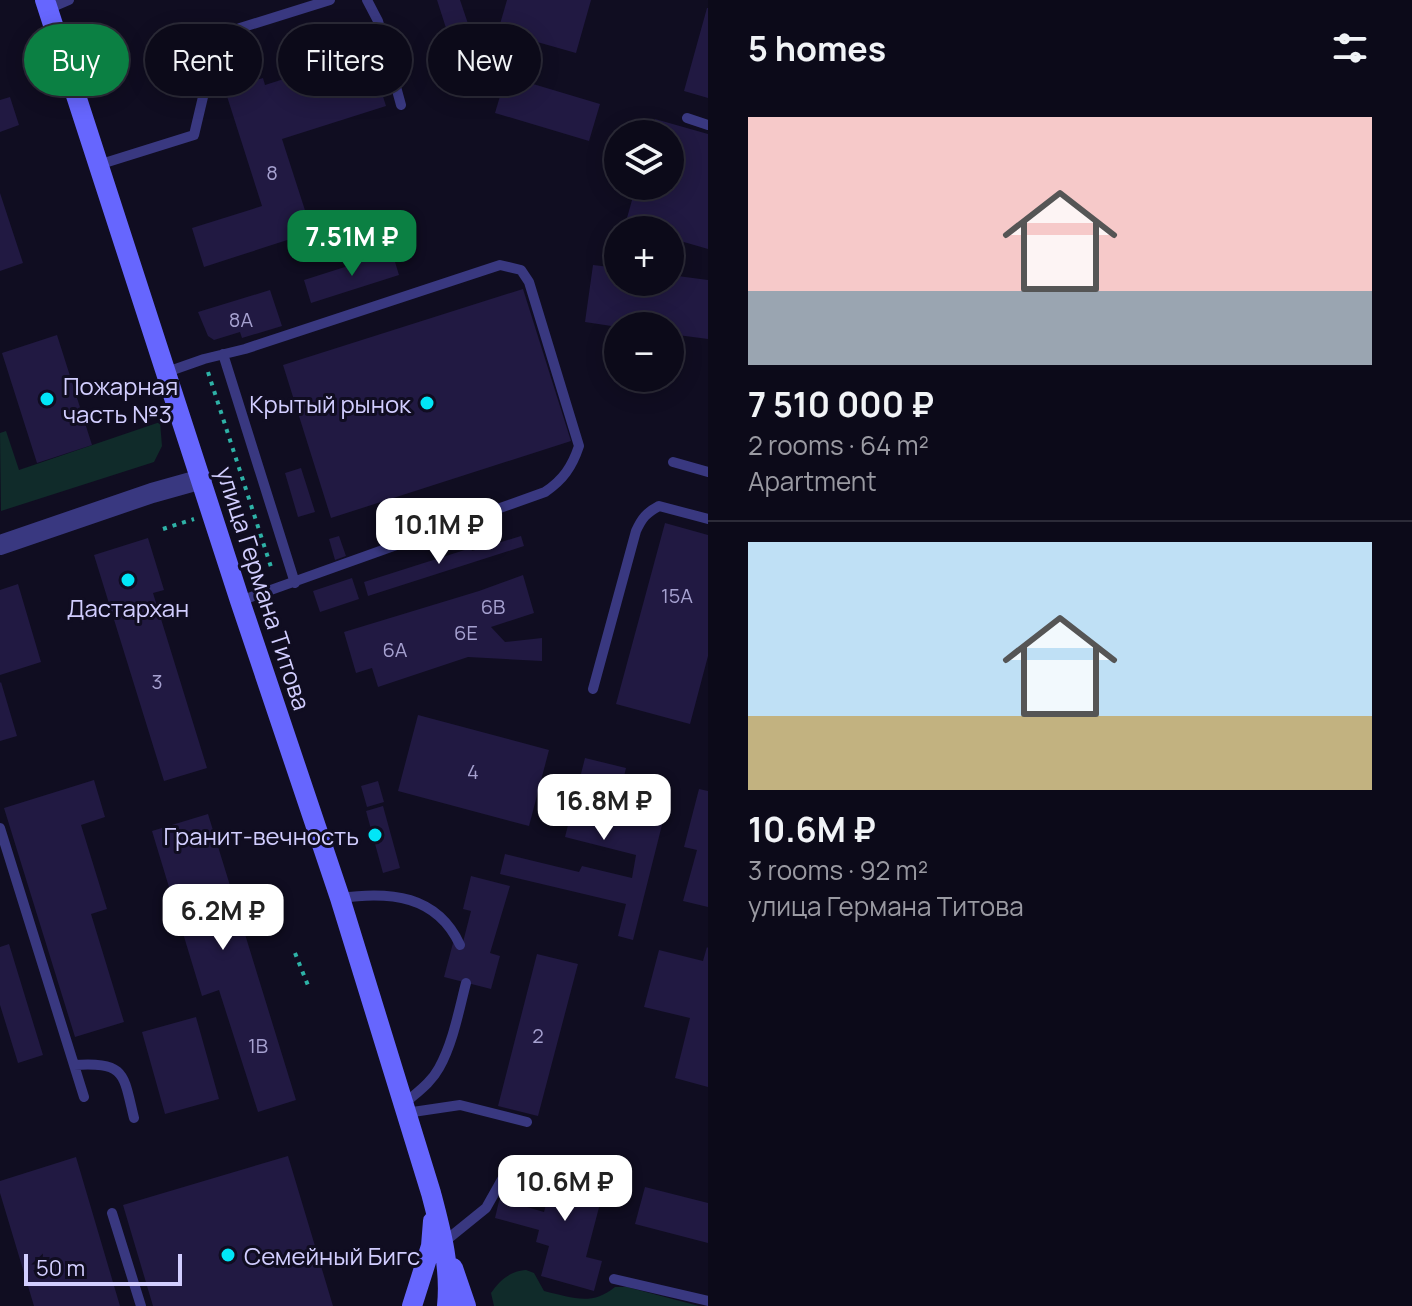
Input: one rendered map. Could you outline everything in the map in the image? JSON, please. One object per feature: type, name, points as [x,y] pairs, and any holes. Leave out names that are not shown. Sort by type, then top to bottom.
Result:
[{"type":"street","name":"улица Германа Титова","points":[[47,5],[240,601],[340,898],[431,1193]]},
{"type":"street","points":[[0,545],[202,479]]},
{"type":"street","points":[[431,1193],[466,1306]]},
{"type":"street","points":[[412,1306],[431,1246],[431,1193]]},
{"type":"street","points":[[444,1242],[447,1306]]},
{"type":"lane","points":[[47,5],[69,0]]},
{"type":"lane","points":[[98,165],[194,135],[211,63],[240,28],[330,0]]},
{"type":"lane","points":[[367,0],[378,21],[401,105]]},
{"type":"lane","points":[[687,118],[708,125]]},
{"type":"lane","points":[[167,372],[500,265],[521,270],[529,282],[579,446],[573,464],[566,473],[545,492],[240,601]]},
{"type":"lane","points":[[223,354],[295,583]]},
{"type":"lane","points":[[673,462],[708,472]]},
{"type":"lane","points":[[593,689],[636,531],[646,513],[659,506],[708,519]]},
{"type":"lane","points":[[0,828],[84,1097]]},
{"type":"lane","points":[[340,898],[375,893],[432,909],[451,925],[460,945]]},
{"type":"lane","points":[[405,1109],[439,1067],[466,983]]},
{"type":"lane","points":[[74,1065],[95,1064],[116,1069],[124,1077],[134,1118]]},
{"type":"lane","points":[[405,1109],[460,1105],[527,1122]]},
{"type":"lane","points":[[444,1242],[486,1208],[504,1176]]},
{"type":"lane","points":[[112,1213],[141,1306]]},
{"type":"lane","points":[[614,1279],[708,1301]]},
{"type":"path","points":[[204,359],[278,589]]},
{"type":"path","points":[[163,529],[194,519]]},
{"type":"path","points":[[295,953],[309,988]]},
{"type":"green space","points":[[160,422],[162,446],[154,462],[1,511],[0,433],[6,431],[19,470]]},
{"type":"green space","points":[[526,1270],[534,1273],[544,1291],[564,1296],[582,1299],[598,1297],[615,1287],[627,1287],[699,1306],[494,1306],[491,1293],[498,1284],[510,1274]]},
{"type":"building","points":[[437,0],[460,0],[468,24],[445,24]]},
{"type":"building","points":[[507,0],[591,0],[576,53],[541,43],[541,24],[500,24]]},
{"type":"building","points":[[708,8],[708,98],[684,91]]},
{"type":"building","points":[[262,78],[265,85],[278,81],[278,96],[383,96],[386,106],[282,139],[312,232],[204,267],[192,228],[262,206],[227,96],[262,96]]},
{"type":"building","points":[[541,86],[600,104],[589,141],[495,113],[500,96],[541,96]]},
{"type":"building","points":[[10,97],[19,125],[0,132],[0,100]]},
{"type":"building","points":[[684,127],[708,134],[708,249],[684,242],[684,216],[628,216],[632,200],[684,200]]},
{"type":"building","points":[[0,193],[23,263],[0,271]]},
{"type":"building","points":[[392,252],[399,275],[311,303],[304,280]]},
{"type":"building","points":[[593,265],[604,266],[604,296],[684,296],[684,277],[708,280],[708,339],[684,336],[684,312],[604,312],[604,325],[585,322]]},
{"type":"building","name":"Крытый рынок","points":[[523,289],[571,441],[331,518],[283,365]]},
{"type":"building","points":[[270,290],[282,326],[242,338],[240,332],[214,340],[208,336],[198,312]]},
{"type":"building","name":"Пожарная часть №3","points":[[57,335],[92,445],[37,463],[2,353]]},
{"type":"building","points":[[301,468],[315,512],[298,517],[285,473]]},
{"type":"building","points":[[665,523],[708,535],[708,656],[690,724],[616,704]]},
{"type":"building","points":[[339,536],[346,556],[335,560],[329,539]]},
{"type":"building","points":[[521,536],[524,546],[368,596],[364,582],[471,548],[472,551]]},
{"type":"building","points":[[148,538],[164,590],[153,593],[207,768],[164,781],[94,555]]},
{"type":"building","points":[[523,575],[534,613],[491,627],[505,642],[542,638],[542,661],[468,657],[378,687],[372,668],[356,673],[344,632]]},
{"type":"building","points":[[352,578],[359,599],[320,612],[313,591]]},
{"type":"building","points":[[18,584],[41,662],[0,675],[0,590]]},
{"type":"building","points":[[0,683],[17,736],[0,741]]},
{"type":"building","points":[[418,715],[549,750],[529,826],[398,791]]},
{"type":"building","points":[[585,758],[626,768],[620,793],[667,805],[633,940],[618,936],[626,904],[500,874],[505,854],[579,872],[582,866],[632,878],[636,855],[565,837]]},
{"type":"building","points":[[94,780],[105,817],[81,825],[107,909],[91,914],[124,1022],[75,1037],[4,808]]},
{"type":"building","points":[[378,781],[384,802],[367,807],[361,786]]},
{"type":"building","points":[[699,789],[708,791],[708,907],[683,901],[697,850],[684,847]]},
{"type":"building","points":[[383,806],[400,868],[383,873],[366,811]]},
{"type":"building","points":[[208,814],[296,1100],[258,1112],[219,990],[202,996],[152,831]]},
{"type":"building","points":[[471,876],[510,886],[490,953],[500,956],[491,989],[444,977],[453,943],[462,946],[471,911],[463,909]]},
{"type":"building","points":[[9,944],[43,1055],[18,1063],[0,1005],[0,947]]},
{"type":"building","points":[[707,947],[708,1087],[675,1078],[690,1018],[644,1007],[659,950],[703,961]]},
{"type":"building","points":[[537,954],[578,964],[538,1116],[498,1106]]},
{"type":"building","points":[[196,1017],[219,1099],[165,1114],[142,1032]]},
{"type":"building","name":"Семейный Бигс","points":[[288,1156],[333,1306],[153,1306],[123,1205]]},
{"type":"building","points":[[76,1157],[120,1306],[34,1306],[0,1193],[0,1181]]},
{"type":"building","points":[[558,1160],[608,1173],[586,1257],[602,1261],[594,1291],[541,1276],[549,1246],[536,1242],[539,1230],[495,1218],[499,1201],[507,1195],[513,1203],[544,1212]]},
{"type":"building","points":[[645,1187],[708,1203],[708,1243],[635,1224]]},
{"type":"place","name":"Пожарная часть №3","points":[[47,399]]},
{"type":"place","name":"Крытый рынок","points":[[427,403]]},
{"type":"place","name":"Дастархан","points":[[128,580]]},
{"type":"place","name":"Гранит-вечность","points":[[375,835]]},
{"type":"place","name":"Семейный Бигс","points":[[228,1255]]}]
